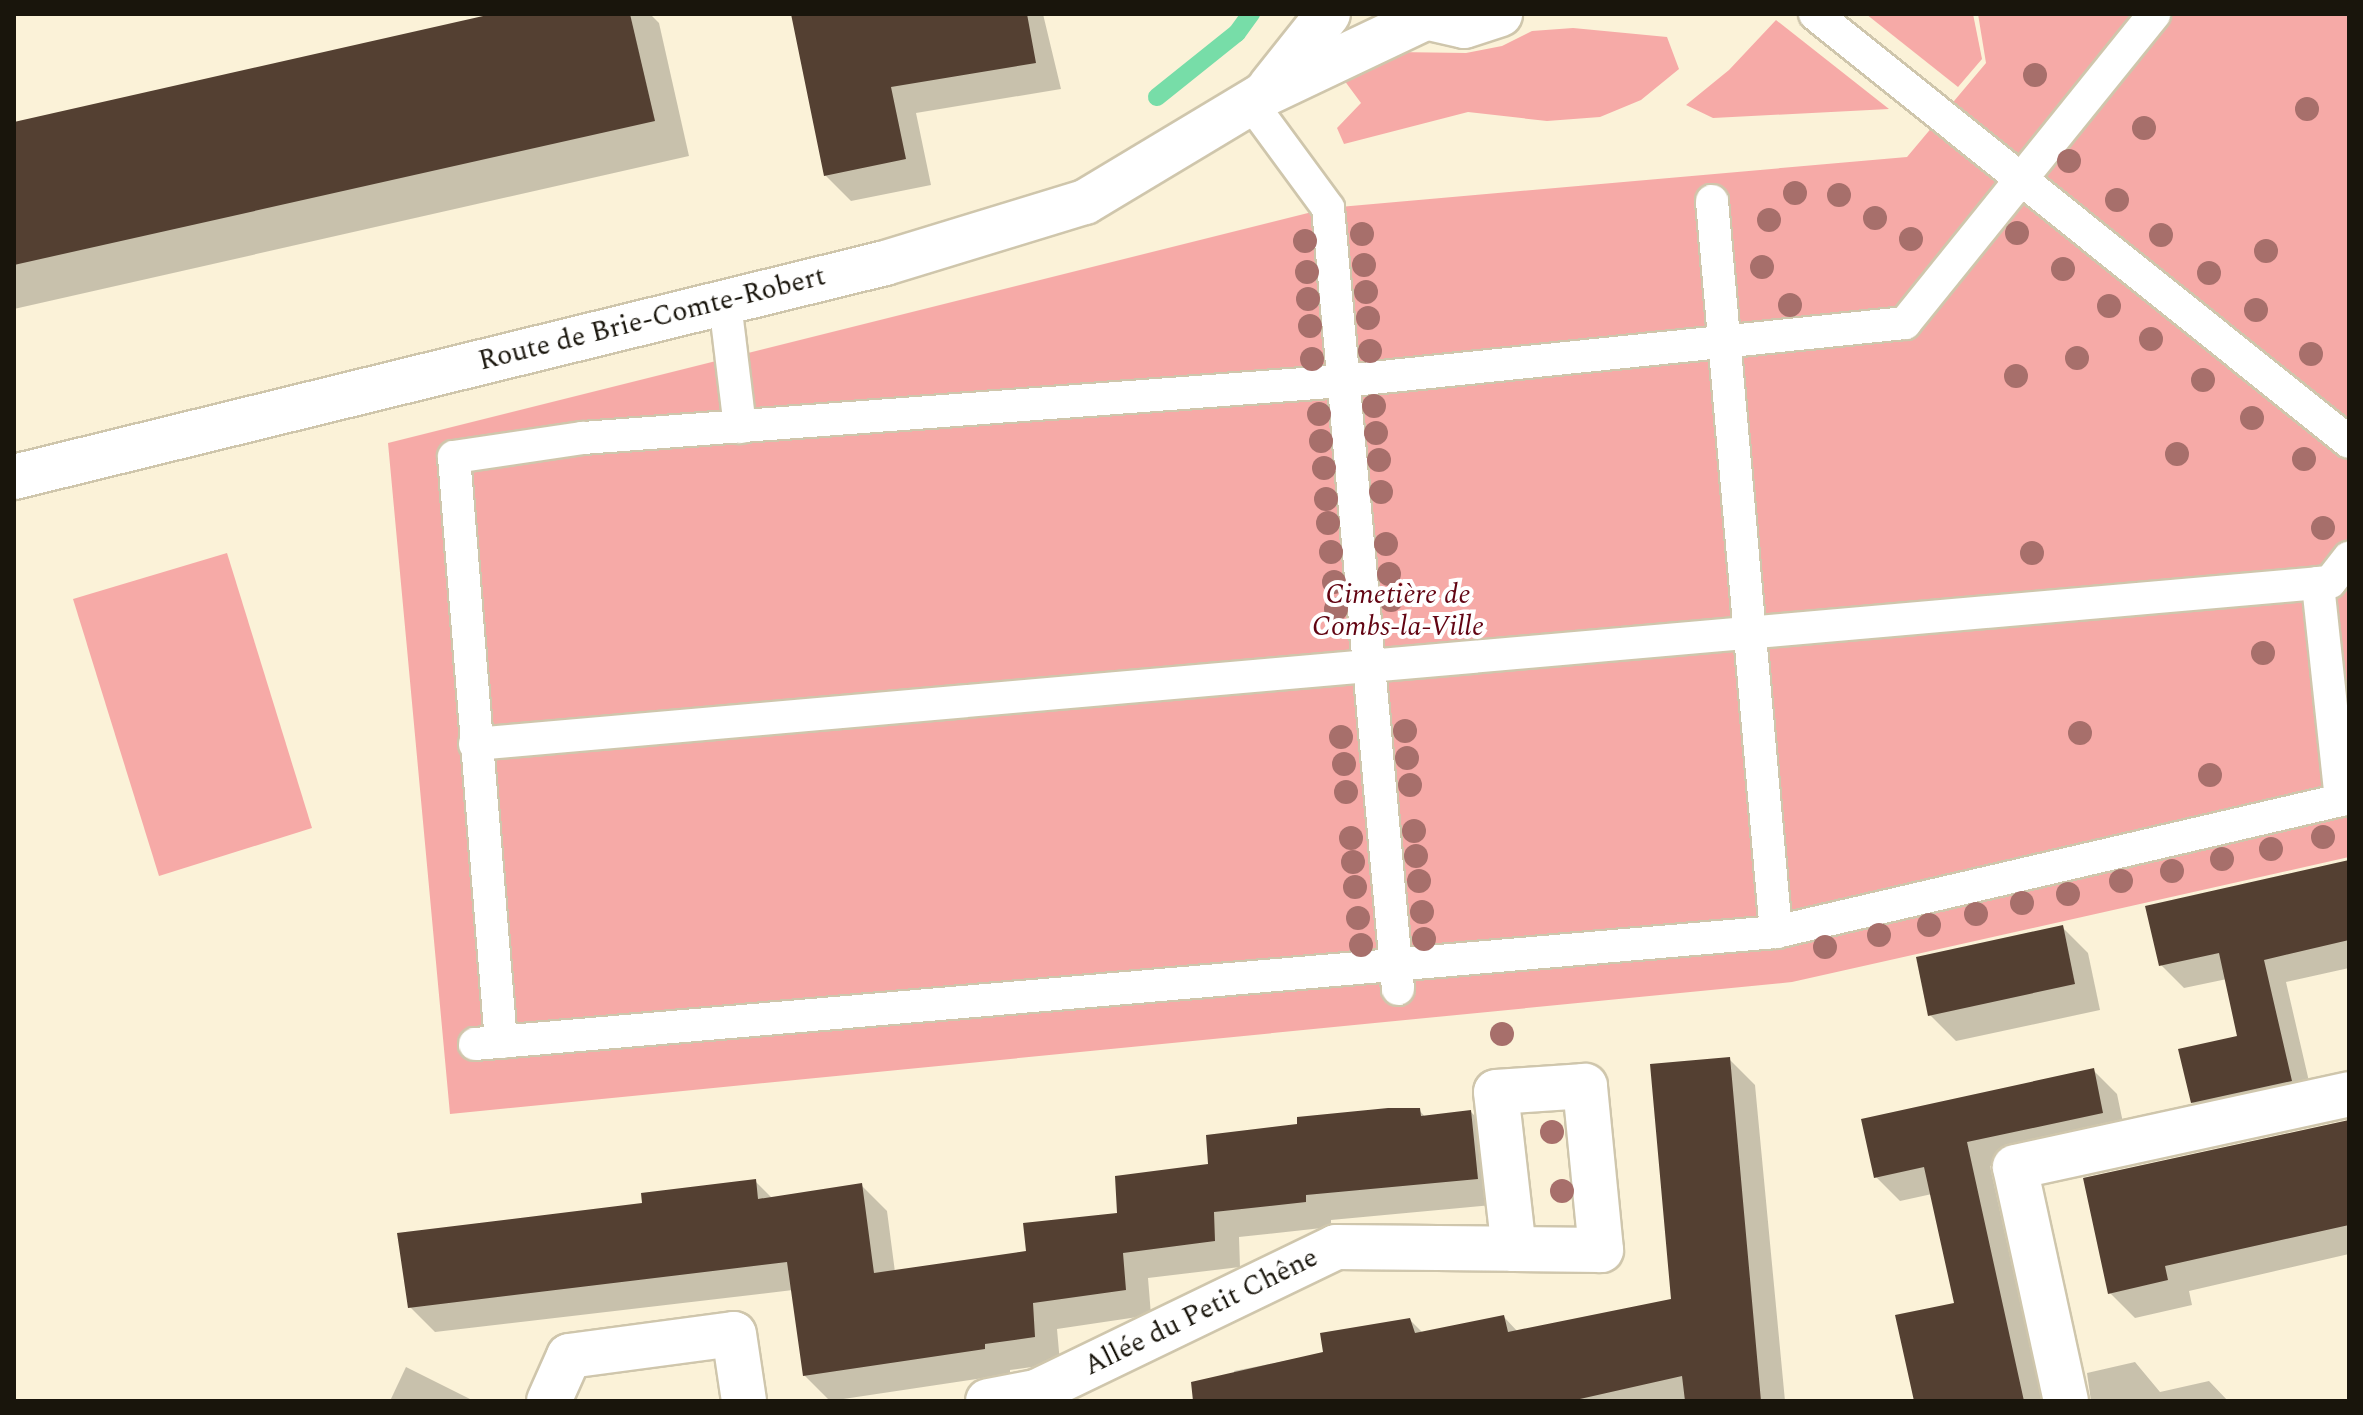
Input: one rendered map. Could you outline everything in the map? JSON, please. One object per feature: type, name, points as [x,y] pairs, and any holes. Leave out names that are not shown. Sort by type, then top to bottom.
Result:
[{"type":"main road","name":"Route de Brie-Comte-Robert","points":[[1257,99],[1328,14]]},
{"type":"main road","points":[[1416,17],[1464,26],[1500,14]]},
{"type":"main road","name":"Route de Brie-Comte-Robert","points":[[14,477],[885,263],[1085,202],[1257,99],[1416,17]]},
{"type":"main road","points":[[2066,1401],[2015,1167],[2349,1094]]},
{"type":"main road","name":"Allée du Petit Chêne","points":[[988,1401],[1036,1392],[1336,1247],[1514,1249]]},
{"type":"main road","points":[[549,1401],[569,1356],[734,1334],[744,1401]]},
{"type":"lane","points":[[1815,14],[2349,442]]},
{"type":"lane","points":[[2154,14],[1905,323],[1343,381],[583,438],[454,457],[475,744],[488,1043],[1396,977],[1776,932],[2341,800],[2318,583]]},
{"type":"lane","points":[[1257,99],[1328,208],[1396,977]]},
{"type":"lane","points":[[1712,201],[1776,932]]},
{"type":"lane","points":[[725,303],[740,427]]},
{"type":"lane","points":[[475,744],[2330,582],[2349,558]]},
{"type":"green space","points":[[1866,14],[1973,14],[1982,59],[1958,87]]},
{"type":"green space","name":"Cimetière de Combs-la-Ville","points":[[1978,14],[2349,14],[2349,857],[1792,982],[450,1114],[388,443],[1328,208],[1907,157],[1986,63]]},
{"type":"green space","points":[[1776,20],[1889,109],[1713,118],[1686,105],[1729,70]]},
{"type":"green space","points":[[1573,28],[1667,37],[1679,69],[1641,100],[1600,117],[1547,121],[1468,112],[1344,144],[1337,128],[1361,103],[1344,80],[1396,52],[1466,53],[1502,46],[1532,31]]},
{"type":"green space","points":[[227,553],[312,828],[159,876],[73,599]]},
{"type":"building","points":[[492,14],[630,14],[655,121],[14,265],[14,122]]},
{"type":"building","points":[[791,14],[1027,14],[1036,63],[891,87],[906,159],[824,176]]},
{"type":"building","points":[[2349,860],[2349,940],[2264,960],[2292,1081],[2191,1103],[2178,1049],[2237,1036],[2219,953],[2159,966],[2145,906]]},
{"type":"building","points":[[2063,925],[2075,984],[1928,1016],[1916,957]]},
{"type":"building","points":[[1730,1057],[1761,1401],[1685,1401],[1682,1376],[1571,1401],[1193,1401],[1191,1382],[1323,1352],[1320,1333],[1410,1318],[1415,1333],[1504,1315],[1508,1332],[1671,1299],[1650,1064]]},
{"type":"building","points":[[2094,1068],[2103,1113],[1967,1142],[2024,1401],[1914,1401],[1895,1315],[1954,1303],[1924,1167],[1874,1178],[1861,1119]]},
{"type":"building","points":[[1420,1108],[1421,1116],[1471,1110],[1478,1179],[1306,1195],[1306,1202],[1214,1212],[1215,1241],[1123,1253],[1126,1290],[1033,1303],[1035,1337],[985,1344],[985,1349],[803,1376],[787,1262],[408,1308],[397,1233],[642,1203],[641,1193],[756,1179],[758,1199],[862,1183],[874,1273],[1026,1251],[1023,1223],[1117,1213],[1115,1176],[1208,1164],[1206,1135],[1297,1124],[1297,1117]]},
{"type":"building","points":[[2349,1120],[2349,1225],[2165,1266],[2168,1280],[2108,1294],[2083,1178]]},
{"type":"waterway","points":[[1157,97],[1237,33],[1251,14]]}]
